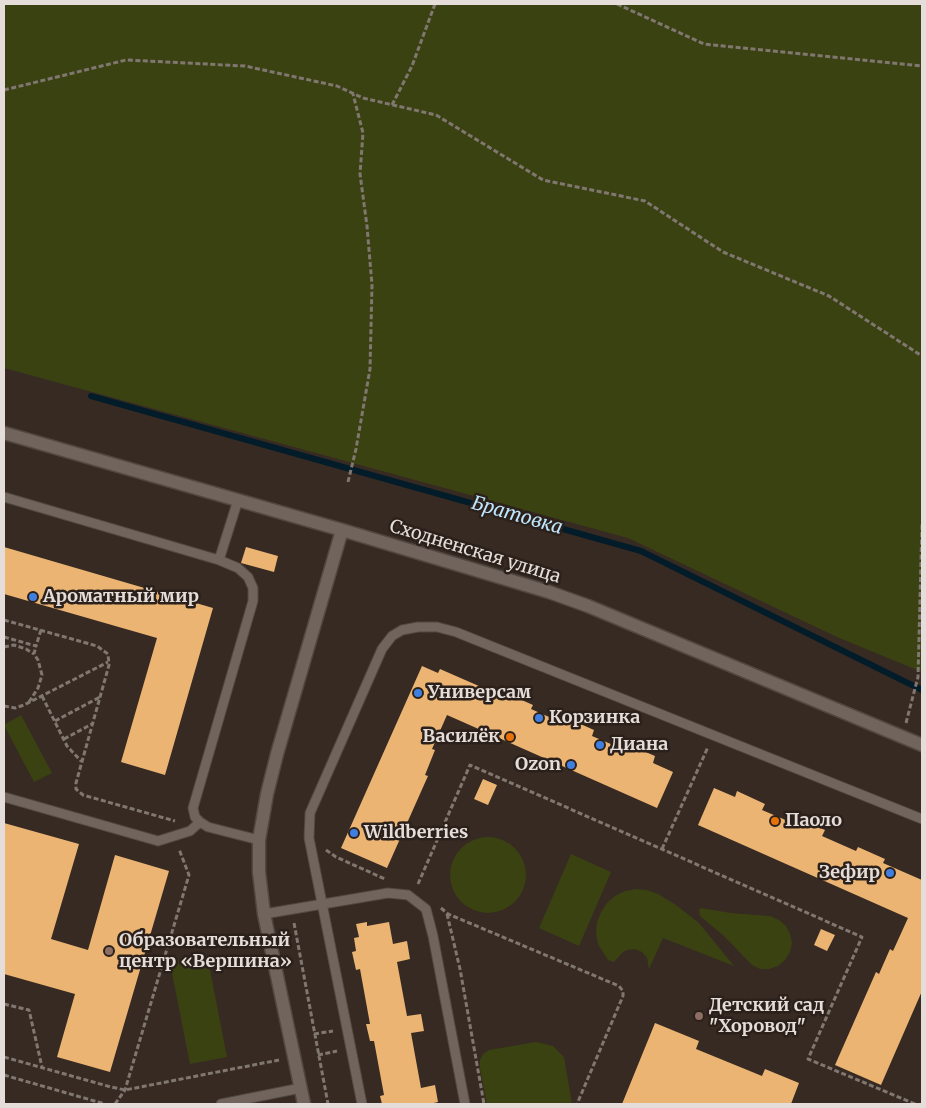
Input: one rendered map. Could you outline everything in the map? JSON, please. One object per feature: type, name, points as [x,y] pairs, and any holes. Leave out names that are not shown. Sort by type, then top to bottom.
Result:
[{"type":"street","name":"Сходненская улица","points":[[4,433],[540,589],[580,603],[922,745]]},
{"type":"street","points":[[304,1104],[264,914],[258,872],[259,840],[267,794],[277,754],[342,530]]},
{"type":"lane","points":[[4,497],[219,560],[238,568],[248,577],[253,588],[253,601],[193,808],[198,824],[259,840]]},
{"type":"lane","points":[[219,560],[238,500]]},
{"type":"lane","points":[[362,1104],[309,838],[310,814],[317,794],[382,649],[392,636],[402,630],[418,626],[437,627],[456,632],[922,820]]},
{"type":"lane","points":[[4,797],[149,840],[158,841],[175,836],[190,831],[198,824]]},
{"type":"lane","points":[[264,914],[388,893],[408,895],[426,909],[433,936],[464,1104]]},
{"type":"lane","points":[[221,1104],[247,1102],[301,1088]]},
{"type":"path","points":[[392,105],[412,66],[435,4]]},
{"type":"path","points":[[617,4],[704,44],[922,66]]},
{"type":"path","points":[[4,90],[126,60],[245,66],[337,86],[363,98],[436,115],[544,180],[645,201],[723,252],[829,296],[922,356]]},
{"type":"path","points":[[348,482],[370,369],[372,285],[360,174],[363,133],[353,93]]},
{"type":"path","points":[[903,737],[918,678],[922,523]]},
{"type":"path","points":[[4,620],[97,646],[108,654],[100,697],[76,783],[76,789],[84,795],[198,824]]},
{"type":"path","points":[[34,654],[41,630]]},
{"type":"path","points":[[4,637],[36,646]]},
{"type":"path","points":[[4,647],[14,645],[26,649],[34,654],[38,660],[42,675],[38,688],[30,702]]},
{"type":"path","points":[[4,706],[15,708],[30,702],[108,662]]},
{"type":"path","points":[[42,696],[67,746],[82,762]]},
{"type":"path","points":[[55,721],[100,697]]},
{"type":"path","points":[[64,739],[92,724]]},
{"type":"path","points":[[662,849],[713,735]]},
{"type":"path","points":[[409,884],[417,886],[470,765],[862,937],[808,1059],[915,1104]]},
{"type":"path","points":[[116,1104],[125,1090],[189,875],[175,836]]},
{"type":"path","points":[[309,838],[336,857],[393,881]]},
{"type":"path","points":[[436,903],[448,914],[484,1104]]},
{"type":"path","points":[[291,909],[328,1104]]},
{"type":"path","points":[[426,909],[448,914],[610,982],[623,990],[623,996],[577,1104]]},
{"type":"path","points":[[4,1004],[29,1010],[42,1067]]},
{"type":"path","points":[[314,1034],[338,1030]]},
{"type":"path","points":[[318,1055],[342,1050]]},
{"type":"path","points":[[4,1057],[125,1090],[287,1058]]},
{"type":"path","points":[[4,1075],[105,1104]]},
{"type":"green space","points":[[4,4],[922,4],[922,672],[837,637],[628,538],[4,368]]},
{"type":"green space","points":[[21,715],[52,773],[34,782],[4,725]]},
{"type":"green space","points":[[488,837],[502,840],[515,848],[523,861],[526,875],[523,889],[515,902],[502,910],[488,913],[474,910],[461,902],[453,889],[450,875],[453,861],[461,848],[474,840]]},
{"type":"green space","points":[[571,854],[611,872],[579,946],[539,928]]},
{"type":"green space","points":[[636,889],[658,894],[699,923],[734,966],[663,938],[649,969],[647,958],[642,952],[635,949],[623,952],[614,962],[608,960],[598,944],[596,934],[597,922],[607,903],[615,896],[625,891]]},
{"type":"green space","points":[[701,908],[731,913],[770,916],[779,920],[786,926],[790,934],[792,943],[790,952],[778,966],[760,969],[752,965],[724,936],[700,916],[699,910]]},
{"type":"green space","points":[[171,958],[209,965],[227,1057],[190,1064],[170,963]]},
{"type":"green space","points":[[536,1042],[553,1046],[564,1057],[572,1104],[487,1104],[480,1069],[480,1060],[483,1054],[489,1050]]},
{"type":"building","points":[[4,547],[213,608],[165,775],[121,762],[157,638],[4,594]]},
{"type":"building","points":[[246,547],[278,556],[274,572],[241,563]]},
{"type":"building","points":[[422,666],[438,673],[440,669],[504,697],[506,693],[533,705],[531,709],[565,724],[567,718],[594,730],[592,736],[625,750],[627,744],[655,756],[653,763],[673,772],[657,808],[447,715],[432,749],[435,750],[425,775],[428,776],[387,868],[341,848]]},
{"type":"building","points":[[483,779],[497,785],[488,805],[474,799]]},
{"type":"building","points":[[714,788],[735,797],[737,791],[765,804],[762,810],[795,824],[798,819],[825,830],[822,836],[856,851],[858,847],[885,859],[883,863],[922,880],[922,991],[881,1085],[835,1065],[876,972],[879,974],[890,949],[893,951],[908,918],[698,825]]},
{"type":"building","points":[[4,823],[79,844],[51,939],[88,950],[115,855],[169,871],[110,1072],[57,1057],[75,994],[4,974]]},
{"type":"building","points":[[367,922],[367,926],[389,922],[393,944],[407,941],[410,959],[397,962],[407,1016],[421,1014],[424,1031],[411,1033],[421,1088],[435,1085],[438,1102],[429,1104],[382,1104],[380,1096],[384,1095],[374,1041],[370,1041],[366,1024],[370,1024],[360,969],[356,970],[352,952],[356,951],[354,938],[359,937],[356,924]]},
{"type":"building","points":[[821,929],[835,935],[827,951],[814,945]]},
{"type":"building","points":[[655,1023],[699,1041],[696,1049],[762,1076],[765,1069],[799,1083],[791,1104],[622,1104]]},
{"type":"waterway","name":"Братовка","points":[[91,396],[641,551],[922,690]]},
{"type":"place","name":"Ароматный мир","points":[[33,597]]},
{"type":"place","name":"Универсам","points":[[418,693]]},
{"type":"place","name":"Корзинка","points":[[539,718]]},
{"type":"place","name":"Василёк","points":[[510,737]]},
{"type":"place","name":"Диана","points":[[600,745]]},
{"type":"place","name":"Ozon","points":[[571,765]]},
{"type":"place","name":"Паоло","points":[[775,821]]},
{"type":"place","name":"Wildberries","points":[[354,833]]},
{"type":"place","name":"Зефир","points":[[890,873]]},
{"type":"place","name":"Образовательный центр «Вершина»","points":[[109,951]]},
{"type":"place","name":"Детский сад \"Хоровод\"","points":[[699,1016]]}]
